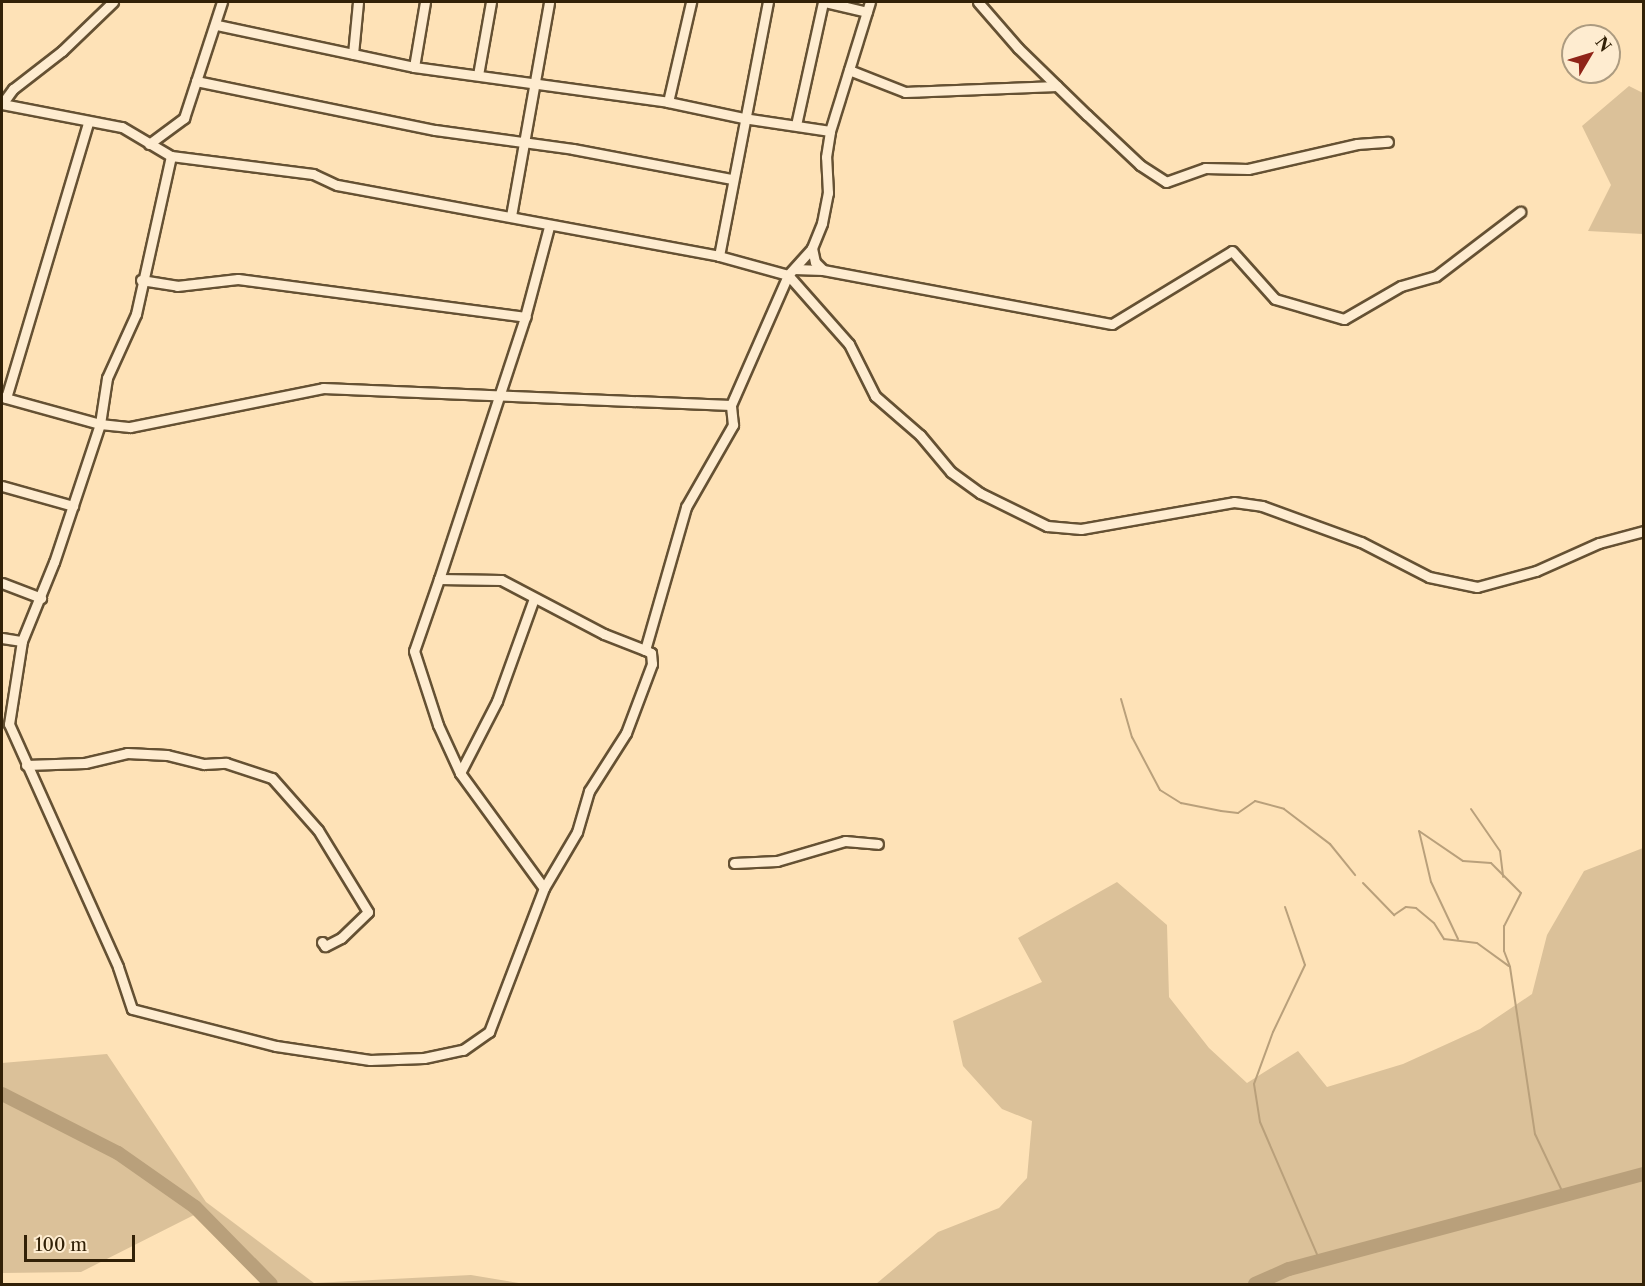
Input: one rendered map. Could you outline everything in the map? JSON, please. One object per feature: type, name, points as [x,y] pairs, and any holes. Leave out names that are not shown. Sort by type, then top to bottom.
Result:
[{"type":"street","points":[[113,2],[62,51],[13,89],[2,104],[88,123],[122,127],[171,156],[313,174],[336,185],[511,216],[549,227],[719,256],[791,272],[823,270],[1112,324],[1232,251],[1275,298],[1344,319],[1401,286],[1436,276],[1520,212]]},
{"type":"street","points":[[149,144],[184,118],[217,25],[222,2]]},
{"type":"street","points":[[352,54],[358,2]]},
{"type":"street","points":[[414,67],[425,2]]},
{"type":"street","points":[[478,75],[491,2]]},
{"type":"street","points":[[511,216],[549,2]]},
{"type":"street","points":[[668,102],[689,2]]},
{"type":"street","points":[[719,256],[743,118],[768,2]]},
{"type":"street","points":[[796,125],[824,2],[867,12]]},
{"type":"street","points":[[645,650],[673,543],[686,507],[733,425],[731,405],[791,272],[812,248],[828,193],[826,157],[830,131],[870,2]]},
{"type":"street","points":[[978,2],[1057,86],[1140,165],[1166,182],[1205,168],[1248,169],[1357,144],[1388,142]]},
{"type":"street","points":[[217,25],[414,67],[668,102],[743,118],[830,131]]},
{"type":"street","points":[[849,70],[905,92],[1057,86]]},
{"type":"street","points":[[196,81],[435,130],[524,141],[732,179]]},
{"type":"street","points":[[88,123],[4,398],[100,424],[130,428],[323,388],[499,393],[731,405]]},
{"type":"street","points":[[171,156],[141,280],[136,314],[107,378],[100,424],[40,598],[22,641],[5,726],[26,765],[118,967],[132,1009],[276,1046],[370,1059],[424,1058],[463,1050],[489,1032],[544,888],[577,832],[589,791],[626,733],[652,664],[651,653],[501,580],[438,579]]},
{"type":"street","points":[[544,888],[460,773],[438,725],[414,651],[438,579],[459,527],[499,393],[525,317],[549,227]]},
{"type":"street","points":[[812,248],[815,262],[823,270]]},
{"type":"street","points":[[791,272],[849,344],[875,396],[920,435],[951,472],[990,499],[1047,526],[1082,529],[1234,502],[1262,506],[1361,543],[1429,577],[1477,587],[1536,571],[1599,543],[1644,531]]},
{"type":"street","points":[[141,280],[177,286],[238,279],[525,317]]},
{"type":"street","points":[[2,486],[73,506]]},
{"type":"street","points":[[2,583],[40,598]]},
{"type":"street","points":[[460,773],[497,701],[534,598]]},
{"type":"street","points":[[2,638],[22,641]]},
{"type":"street","points":[[26,765],[85,763],[127,753],[167,755],[204,764],[226,763],[273,778],[318,830],[368,912],[341,938],[325,946],[322,942]]},
{"type":"street","points":[[734,863],[777,861],[844,842],[878,844]]},
{"type":"shaded area","points":[[1629,86],[1643,93],[1643,234],[1588,231],[1611,185],[1582,126]]},
{"type":"shaded area","points":[[1643,848],[1643,1284],[876,1284],[938,1232],[999,1208],[1027,1178],[1032,1121],[1002,1109],[963,1066],[953,1021],[1042,982],[1018,938],[1117,882],[1167,925],[1169,997],[1209,1048],[1247,1083],[1298,1051],[1327,1087],[1403,1064],[1480,1029],[1532,994],[1547,935],[1584,871]]},
{"type":"shaded area","points":[[107,1054],[206,1202],[314,1283],[471,1275],[525,1284],[265,1284],[196,1214],[81,1272],[2,1273],[2,1063]]},
{"type":"waterway","points":[[1121,699],[1132,737],[1160,790],[1181,803],[1221,811],[1238,813],[1255,801],[1284,809],[1330,844],[1355,875]]},
{"type":"waterway","points":[[1471,809],[1500,851],[1503,877]]},
{"type":"waterway","points":[[1458,939],[1431,882],[1419,831],[1463,861],[1491,863],[1521,893],[1504,926],[1504,951],[1510,967],[1535,1134],[1563,1193]]},
{"type":"waterway","points":[[1363,883],[1394,915],[1406,907],[1416,908],[1434,923],[1444,939],[1477,943],[1509,966]]},
{"type":"waterway","points":[[1285,907],[1305,965],[1273,1032],[1254,1084],[1260,1122],[1320,1261]]},
{"type":"waterway","points":[[2,1094],[118,1153],[195,1207],[271,1284]]},
{"type":"waterway","points":[[1255,1284],[1289,1269],[1644,1174]]}]
